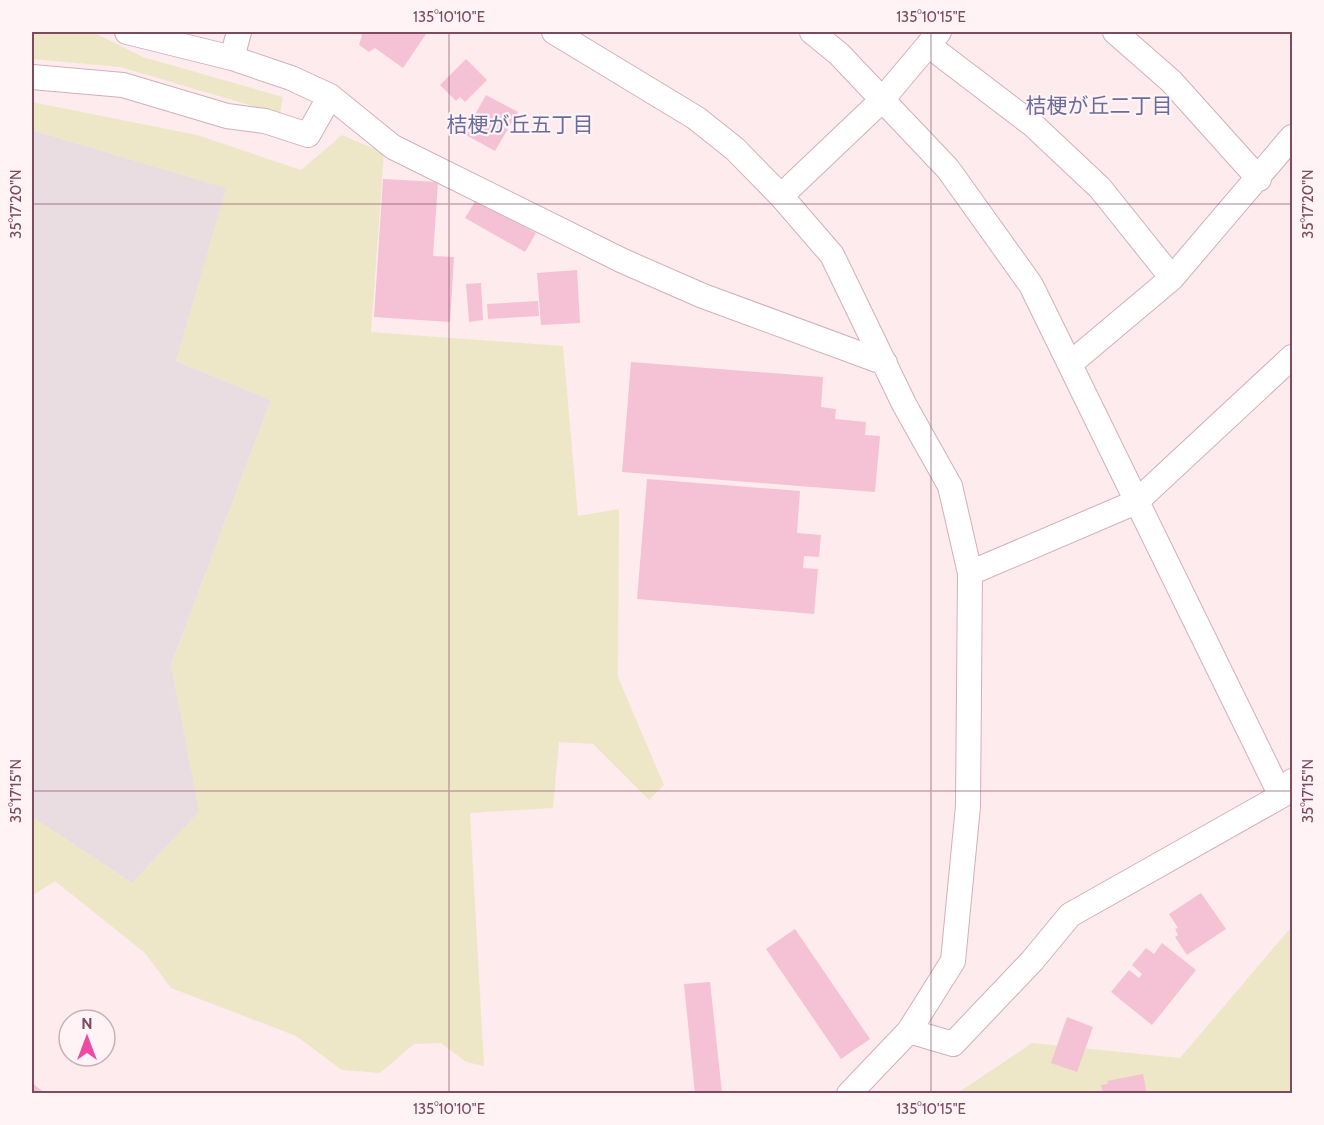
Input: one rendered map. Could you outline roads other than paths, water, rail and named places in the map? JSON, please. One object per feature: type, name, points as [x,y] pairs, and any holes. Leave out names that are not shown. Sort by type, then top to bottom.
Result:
[{"type":"street","points":[[127,32],[232,58],[291,78],[330,96],[393,147],[623,261],[703,296],[885,363]]},
{"type":"street","points":[[232,58],[239,32]]},
{"type":"street","points":[[554,32],[696,118],[735,149],[781,196],[832,255],[904,404],[950,486],[970,573],[968,806],[953,961],[909,1031],[849,1094]]},
{"type":"street","points":[[812,32],[839,54],[881,101],[948,169],[999,237],[1031,285],[1071,363],[1136,502],[1287,789],[1070,915],[1032,961],[953,1044],[909,1031]]},
{"type":"street","points":[[1115,32],[1171,81],[1259,180]]},
{"type":"street","points":[[781,196],[881,101],[933,38],[1034,124],[1100,188],[1172,278]]},
{"type":"street","points":[[32,77],[123,85],[227,116],[265,121],[308,135],[330,96]]},
{"type":"street","points":[[1071,363],[1172,278],[1259,180],[1293,137]]},
{"type":"street","points":[[970,573],[1136,502],[1292,361]]},
{"type":"district","name":"桔梗が丘二丁目","points":[[1099,106]]},
{"type":"district","name":"桔梗が丘五丁目","points":[[520,125]]}]
